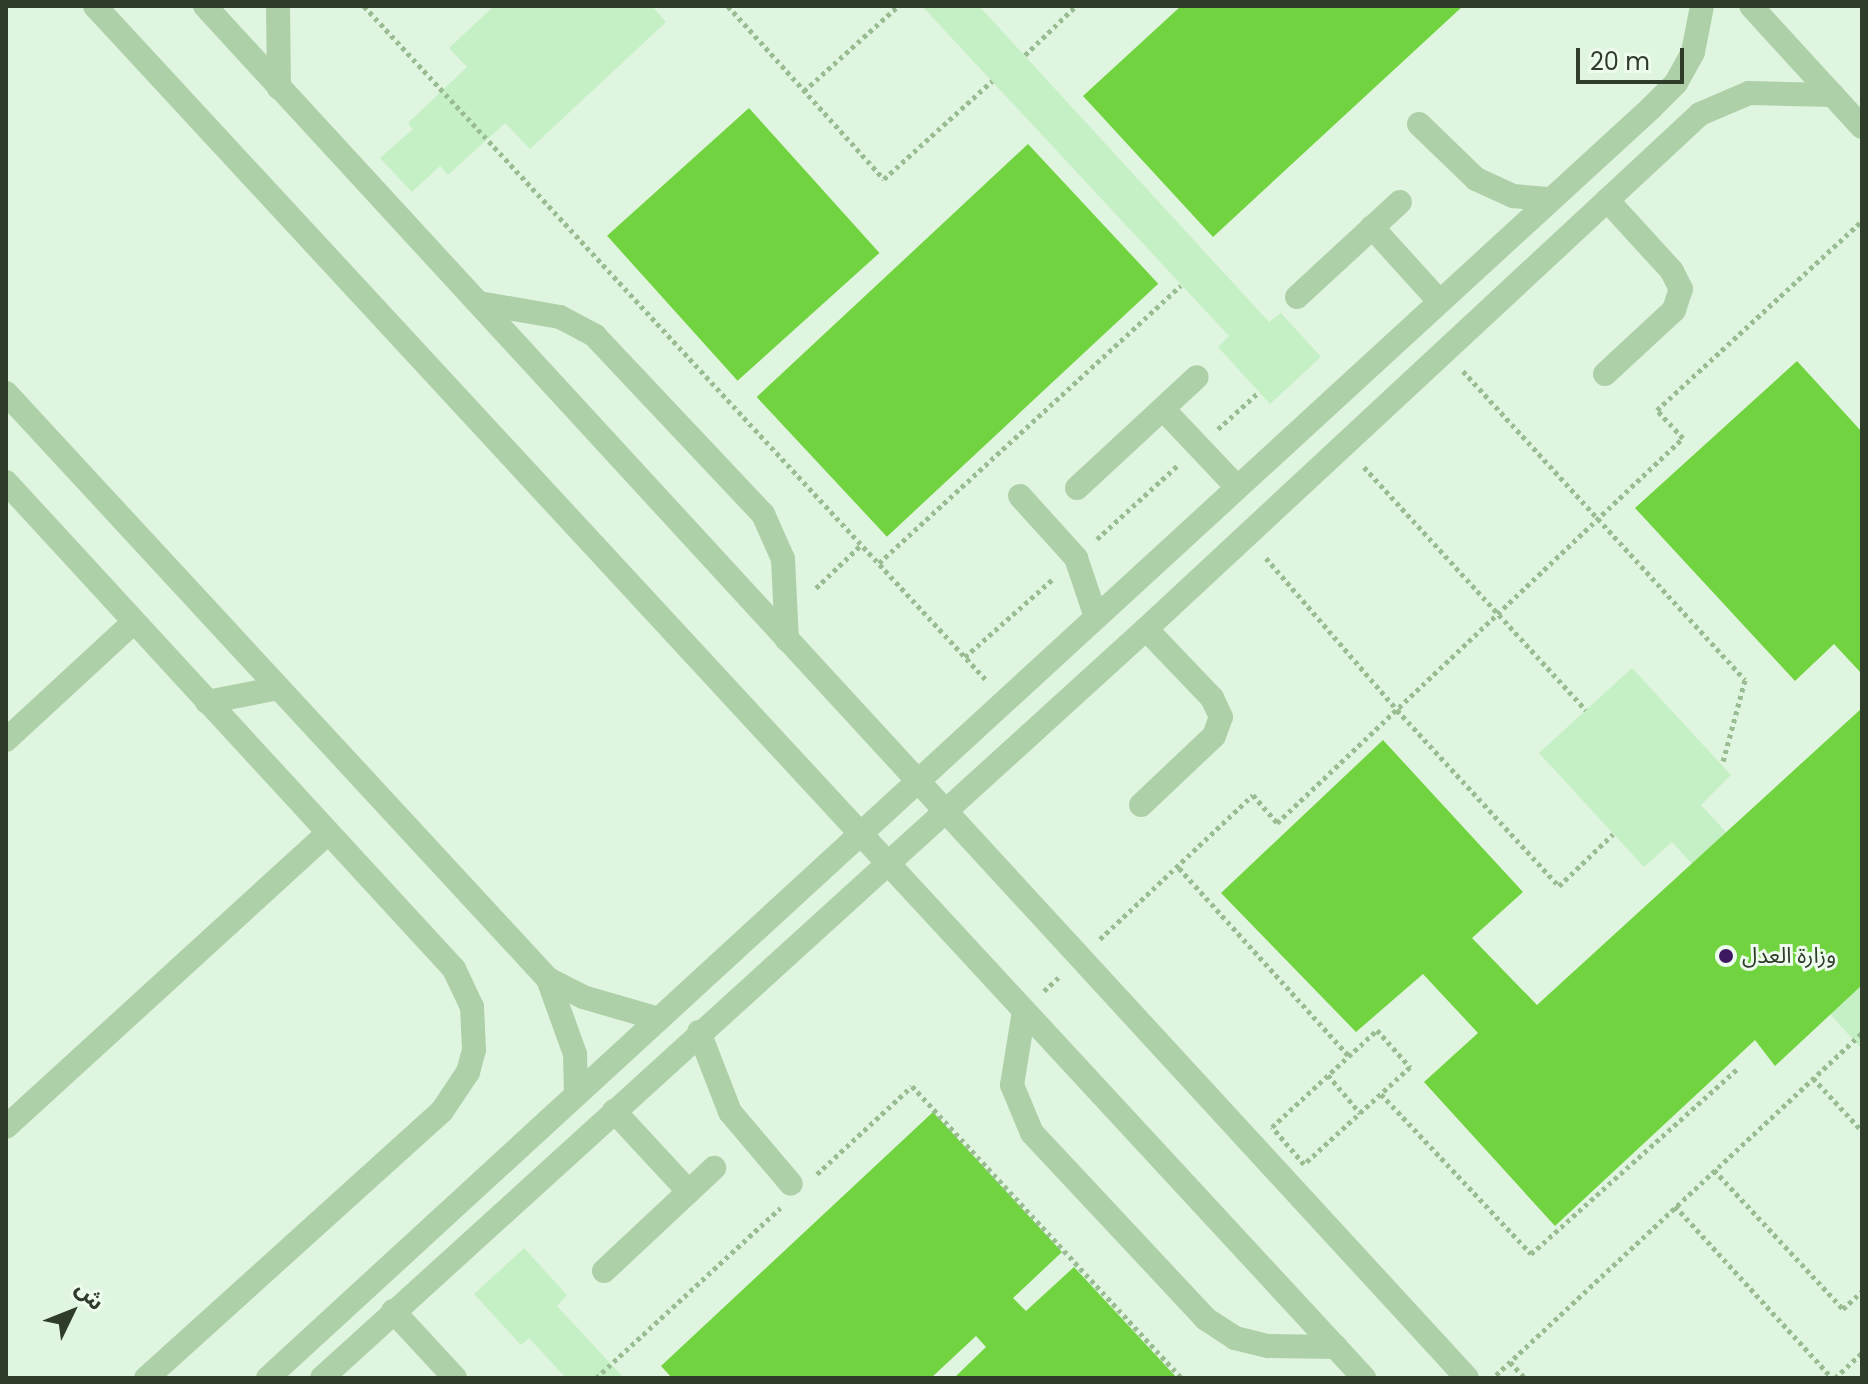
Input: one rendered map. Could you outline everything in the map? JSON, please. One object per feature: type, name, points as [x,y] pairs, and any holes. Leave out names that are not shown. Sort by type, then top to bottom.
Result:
[{"type":"street","points":[[95,6],[888,864],[1031,1004],[1364,1378]]},
{"type":"street","points":[[205,6],[785,630],[918,782],[1467,1378]]},
{"type":"street","points":[[278,6],[279,88]]},
{"type":"street","points":[[268,1378],[1676,83],[1693,52],[1702,6]]},
{"type":"street","points":[[1751,6],[1862,127]]},
{"type":"street","points":[[322,1378],[699,1032],[1146,629],[1700,114],[1723,101],[1774,91],[1833,95]]},
{"type":"street","points":[[1419,124],[1485,184],[1513,196],[1551,199]]},
{"type":"street","points":[[1605,374],[1674,310],[1681,289],[1672,271],[1607,200]]},
{"type":"street","points":[[1297,297],[1400,202]]},
{"type":"street","points":[[1372,227],[1439,301]]},
{"type":"street","points":[[479,303],[560,317],[595,336],[763,514],[783,559],[785,630]]},
{"type":"street","points":[[1077,488],[1197,377]]},
{"type":"street","points":[[6,393],[548,979],[583,997],[659,1019]]},
{"type":"street","points":[[1163,409],[1236,486]]},
{"type":"street","points":[[6,482],[465,987],[475,1028],[468,1072],[442,1111],[146,1378]]},
{"type":"street","points":[[1020,496],[1076,558],[1096,617]]},
{"type":"street","points":[[6,740],[134,622]]},
{"type":"street","points":[[1141,805],[1214,736],[1221,717],[1212,698],[1146,629]]},
{"type":"street","points":[[207,702],[279,688]]},
{"type":"street","points":[[6,1127],[328,833]]},
{"type":"street","points":[[548,979],[575,1054],[576,1094]]},
{"type":"street","points":[[1031,1004],[1012,1085],[1032,1133],[1206,1319],[1235,1338],[1268,1346],[1336,1347]]},
{"type":"street","points":[[699,1032],[730,1112],[795,1190]]},
{"type":"street","points":[[614,1111],[689,1192]]},
{"type":"street","points":[[604,1271],[714,1168]]},
{"type":"street","points":[[393,1311],[455,1378]]},
{"type":"path","points":[[364,6],[1006,702]]},
{"type":"path","points":[[728,6],[884,179],[992,81]]},
{"type":"path","points":[[804,91],[898,6]]},
{"type":"path","points":[[1025,55],[1076,6]]},
{"type":"path","points":[[1031,1004],[1179,868],[1253,795],[1277,823],[1397,710],[1683,438],[1657,410],[1862,221]]},
{"type":"path","points":[[879,563],[1181,285]]},
{"type":"path","points":[[1445,352],[1596,521],[1745,680],[1722,765]]},
{"type":"path","points":[[965,657],[1259,392]]},
{"type":"path","points":[[1345,446],[1586,710]]},
{"type":"path","points":[[1247,536],[1397,710],[1559,886],[1613,834]]},
{"type":"path","points":[[785,630],[861,545]]},
{"type":"path","points":[[1179,868],[1349,1056]]},
{"type":"path","points":[[1377,1030],[1410,1067],[1304,1164],[1272,1127],[1349,1056],[1377,1030]]},
{"type":"path","points":[[1493,1378],[1862,1033]]},
{"type":"path","points":[[1381,1094],[1531,1254],[1738,1068]]},
{"type":"path","points":[[1328,1075],[1360,1113]]},
{"type":"path","points":[[1813,1078],[1862,1131]]},
{"type":"path","points":[[596,1378],[795,1190],[912,1086],[1181,1378]]},
{"type":"path","points":[[1714,1170],[1843,1309],[1862,1291]]},
{"type":"path","points":[[1675,1206],[1833,1378],[1862,1353]]},
{"type":"path","points":[[1510,1362],[1525,1378]]},
{"type":"shaded area","points":[[494,6],[652,6],[666,22],[530,149],[505,123],[448,175],[440,166],[412,192],[380,158],[413,129],[408,123],[467,67],[449,48]]},
{"type":"shaded area","points":[[922,6],[979,6],[1269,322],[1281,313],[1321,357],[1270,404],[1218,347],[1229,336]]},
{"type":"shaded area","points":[[1632,668],[1731,775],[1701,805],[1862,979],[1862,1049],[1672,842],[1644,867],[1539,753]]},
{"type":"shaded area","points":[[524,1248],[567,1295],[557,1306],[624,1378],[566,1378],[529,1338],[521,1345],[474,1294]]},
{"type":"building","points":[[1181,6],[1463,6],[1213,237],[1083,96]]},
{"type":"building","points":[[749,108],[879,253],[738,381],[607,236]]},
{"type":"building","points":[[1028,144],[1158,284],[887,537],[757,397]]},
{"type":"building","points":[[1797,361],[1862,432],[1862,674],[1834,644],[1795,681],[1635,508]]},
{"type":"building","name":"وزارة العدل","points":[[1862,708],[1862,985],[1775,1066],[1755,1040],[1555,1226],[1424,1082],[1478,1033],[1423,974],[1356,1032],[1221,893],[1383,740],[1523,892],[1472,938],[1537,1005]]},
{"type":"building","points":[[933,1112],[1062,1252],[1013,1298],[1026,1311],[1074,1267],[1177,1378],[954,1378],[986,1347],[976,1336],[931,1378],[672,1378],[661,1366]]},
{"type":"place","name":"وزارة العدل","points":[[1726,956]]}]
